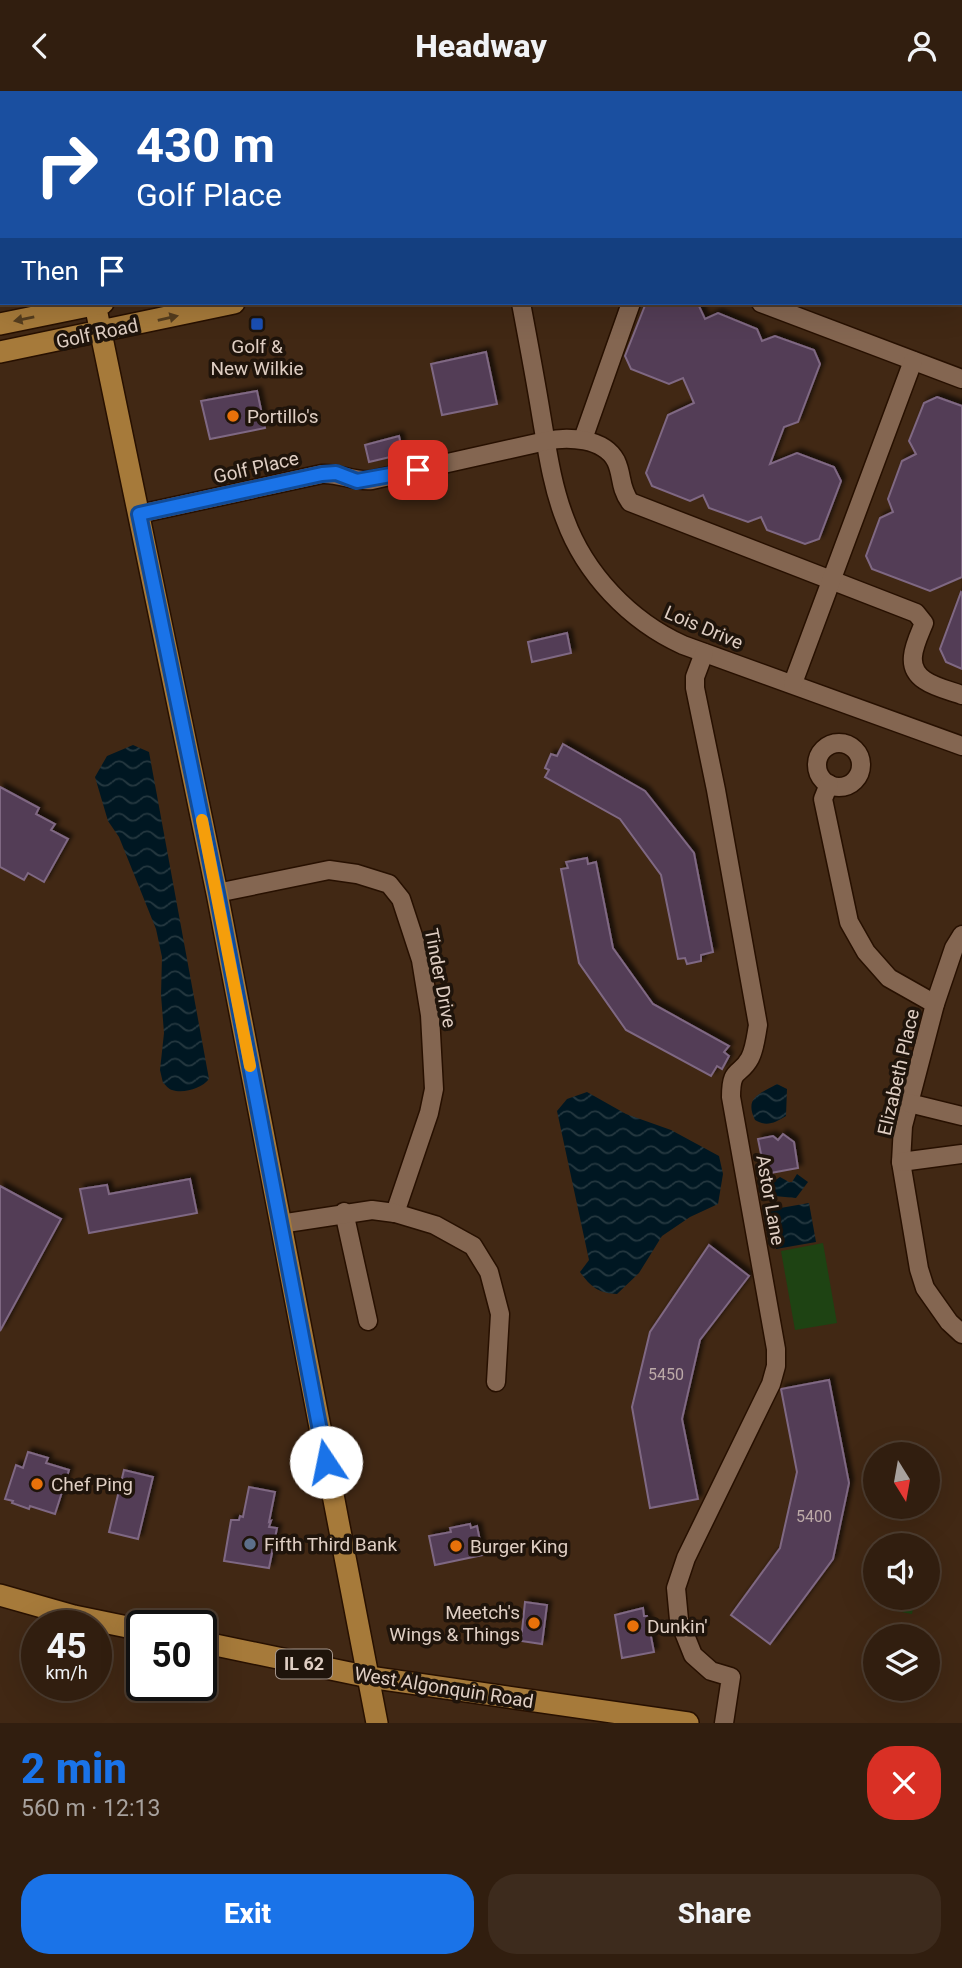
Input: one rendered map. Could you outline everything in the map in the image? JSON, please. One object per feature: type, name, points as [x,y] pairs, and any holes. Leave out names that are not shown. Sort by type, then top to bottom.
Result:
[{"type":"main road","name":"Golf Road","points":[[0,324],[89,305]]},
{"type":"main road","points":[[98,305],[101,333],[217,893],[377,1723]]},
{"type":"main road","name":"Golf Road","points":[[0,352],[225,305]]},
{"type":"main road","points":[[0,1595],[74,1616],[126,1627]]},
{"type":"main road","name":"West Algonquin Road","points":[[217,1646],[369,1677],[688,1723]]},
{"type":"street","name":"Lois Drive","points":[[521,305],[546,441],[564,518],[574,541],[608,590],[642,622],[666,637],[962,746]]},
{"type":"street","points":[[630,305],[583,439],[606,450],[615,458],[622,490],[630,502],[916,613],[923,623],[913,657],[919,677],[962,695]]},
{"type":"street","points":[[766,305],[962,379]]},
{"type":"street","points":[[793,683],[913,361]]},
{"type":"street","name":"Golf Place","points":[[139,514],[322,474],[336,473],[357,481],[372,480],[563,437],[583,439]]},
{"type":"street","name":"Astor Lane","points":[[705,653],[695,677],[695,688],[758,1025],[748,1062],[736,1072],[731,1082],[731,1097],[776,1349],[776,1366],[771,1384],[686,1558],[676,1588],[679,1620],[692,1655],[711,1671],[731,1677],[724,1723]]},
{"type":"street","points":[[829,784],[823,799],[849,922],[866,952],[889,978],[935,1004]]},
{"type":"street","name":"Tinder Drive","points":[[217,893],[329,870],[357,874],[389,884],[401,899],[421,960],[430,1015],[435,1089],[395,1213]]},
{"type":"street","name":"Elizabeth Place","points":[[962,935],[954,948],[935,1004],[903,1126],[901,1163],[922,1279],[937,1307],[962,1334]]},
{"type":"street","points":[[909,1103],[962,1116]]},
{"type":"street","points":[[901,1163],[962,1154]]},
{"type":"street","points":[[280,1224],[344,1212],[372,1210],[395,1213],[435,1225],[473,1246],[489,1272],[500,1314],[496,1382]]},
{"type":"street","points":[[344,1212],[368,1321]]},
{"type":"green space","points":[[823,1243],[837,1323],[795,1330],[781,1251]]},
{"type":"green space","points":[[891,1610],[913,1610],[912,1614]]},
{"type":"water","points":[[133,745],[149,752],[209,1079],[187,1091],[169,1089],[163,1083],[160,1070],[164,1033],[162,957],[156,929],[119,837],[108,821],[95,777],[107,756]]},
{"type":"water","points":[[777,1084],[787,1089],[786,1116],[770,1123],[755,1120],[751,1106],[753,1101]]},
{"type":"water","points":[[587,1092],[626,1114],[671,1130],[719,1156],[723,1174],[718,1204],[690,1217],[662,1236],[639,1273],[617,1294],[596,1288],[580,1272],[589,1260],[557,1111],[567,1099]]},
{"type":"water","points":[[797,1174],[808,1182],[796,1198],[774,1196],[771,1183],[780,1177],[792,1182]]},
{"type":"water","points":[[809,1203],[816,1242],[776,1249],[769,1210]]},
{"type":"building","points":[[645,305],[696,305],[699,306],[705,319],[718,313],[757,329],[762,341],[775,336],[814,350],[820,364],[798,422],[784,427],[770,464],[797,453],[834,467],[841,481],[819,539],[805,544],[767,530],[761,517],[748,522],[709,508],[703,495],[690,501],[652,486],[646,473],[668,415],[694,403],[683,378],[669,384],[631,369],[625,356]]},
{"type":"building","points":[[486,352],[497,404],[442,415],[431,364]]},
{"type":"building","name":"Portillo's","points":[[257,391],[265,428],[210,439],[201,401]]},
{"type":"building","points":[[937,397],[962,406],[962,577],[930,591],[872,569],[866,556],[880,518],[893,512],[888,499],[902,461],[916,454],[909,441],[924,403]]},
{"type":"building","points":[[399,436],[403,454],[369,462],[365,445]]},
{"type":"building","points":[[961,592],[962,669],[946,662],[940,649]]},
{"type":"building","points":[[567,633],[571,653],[532,662],[528,642]]},
{"type":"building","points":[[563,744],[645,791],[694,853],[713,952],[701,955],[701,961],[687,964],[685,958],[678,959],[661,875],[620,819],[545,777],[549,770],[545,768],[551,754],[557,756]]},
{"type":"building","points":[[0,787],[39,808],[36,814],[55,824],[51,830],[68,839],[44,882],[28,873],[24,880],[0,867]]},
{"type":"building","points":[[587,858],[588,864],[596,862],[613,948],[653,1004],[729,1046],[724,1052],[729,1056],[722,1069],[717,1066],[711,1076],[626,1030],[579,963],[561,869],[568,868],[566,862]]},
{"type":"building","points":[[783,1134],[794,1142],[798,1168],[765,1174],[758,1139],[773,1136],[778,1140]]},
{"type":"building","points":[[190,1179],[197,1213],[89,1233],[80,1189],[107,1185],[109,1194]]},
{"type":"building","points":[[0,1186],[61,1219],[0,1331]]},
{"type":"building","points":[[709,1245],[749,1276],[700,1340],[682,1419],[698,1499],[650,1508],[632,1407],[650,1332]]},
{"type":"building","points":[[829,1380],[849,1483],[833,1559],[770,1644],[731,1615],[780,1548],[797,1472],[781,1389]]},
{"type":"building","name":"Chef Ping","points":[[28,1452],[48,1458],[46,1463],[69,1470],[55,1514],[30,1506],[29,1509],[5,1499],[16,1465],[23,1468]]},
{"type":"building","points":[[124,1470],[153,1477],[138,1539],[109,1532]]},
{"type":"building","name":"Fifth Third Bank","points":[[249,1487],[275,1492],[269,1527],[277,1528],[269,1568],[224,1561],[231,1520],[243,1517]]},
{"type":"building","name":"Burger King","points":[[470,1524],[471,1528],[477,1526],[483,1555],[435,1565],[429,1536],[451,1532],[450,1528]]},
{"type":"building","name":"Meetch's Wings & Things","points":[[525,1602],[547,1605],[542,1644],[521,1641]]},
{"type":"building","name":"Dunkin'","points":[[643,1608],[654,1652],[622,1658],[615,1615]]},
{"type":"slow traffic","points":[[202,820],[250,1066]]},
{"type":"place","name":"Golf & New Wilkie","points":[[257,324]]},
{"type":"place","name":"Portillo's","points":[[233,416]]},
{"type":"place","name":"Chef Ping","points":[[37,1484]]},
{"type":"place","name":"Fifth Third Bank","points":[[250,1544]]},
{"type":"place","name":"Burger King","points":[[456,1546]]},
{"type":"place","name":"Meetch's Wings & Things","points":[[534,1623]]},
{"type":"place","name":"Dunkin'","points":[[633,1626]]},
{"type":"route","points":[[326,1462],[217,893],[139,514],[322,474],[336,473],[357,481],[418,470]]}]
